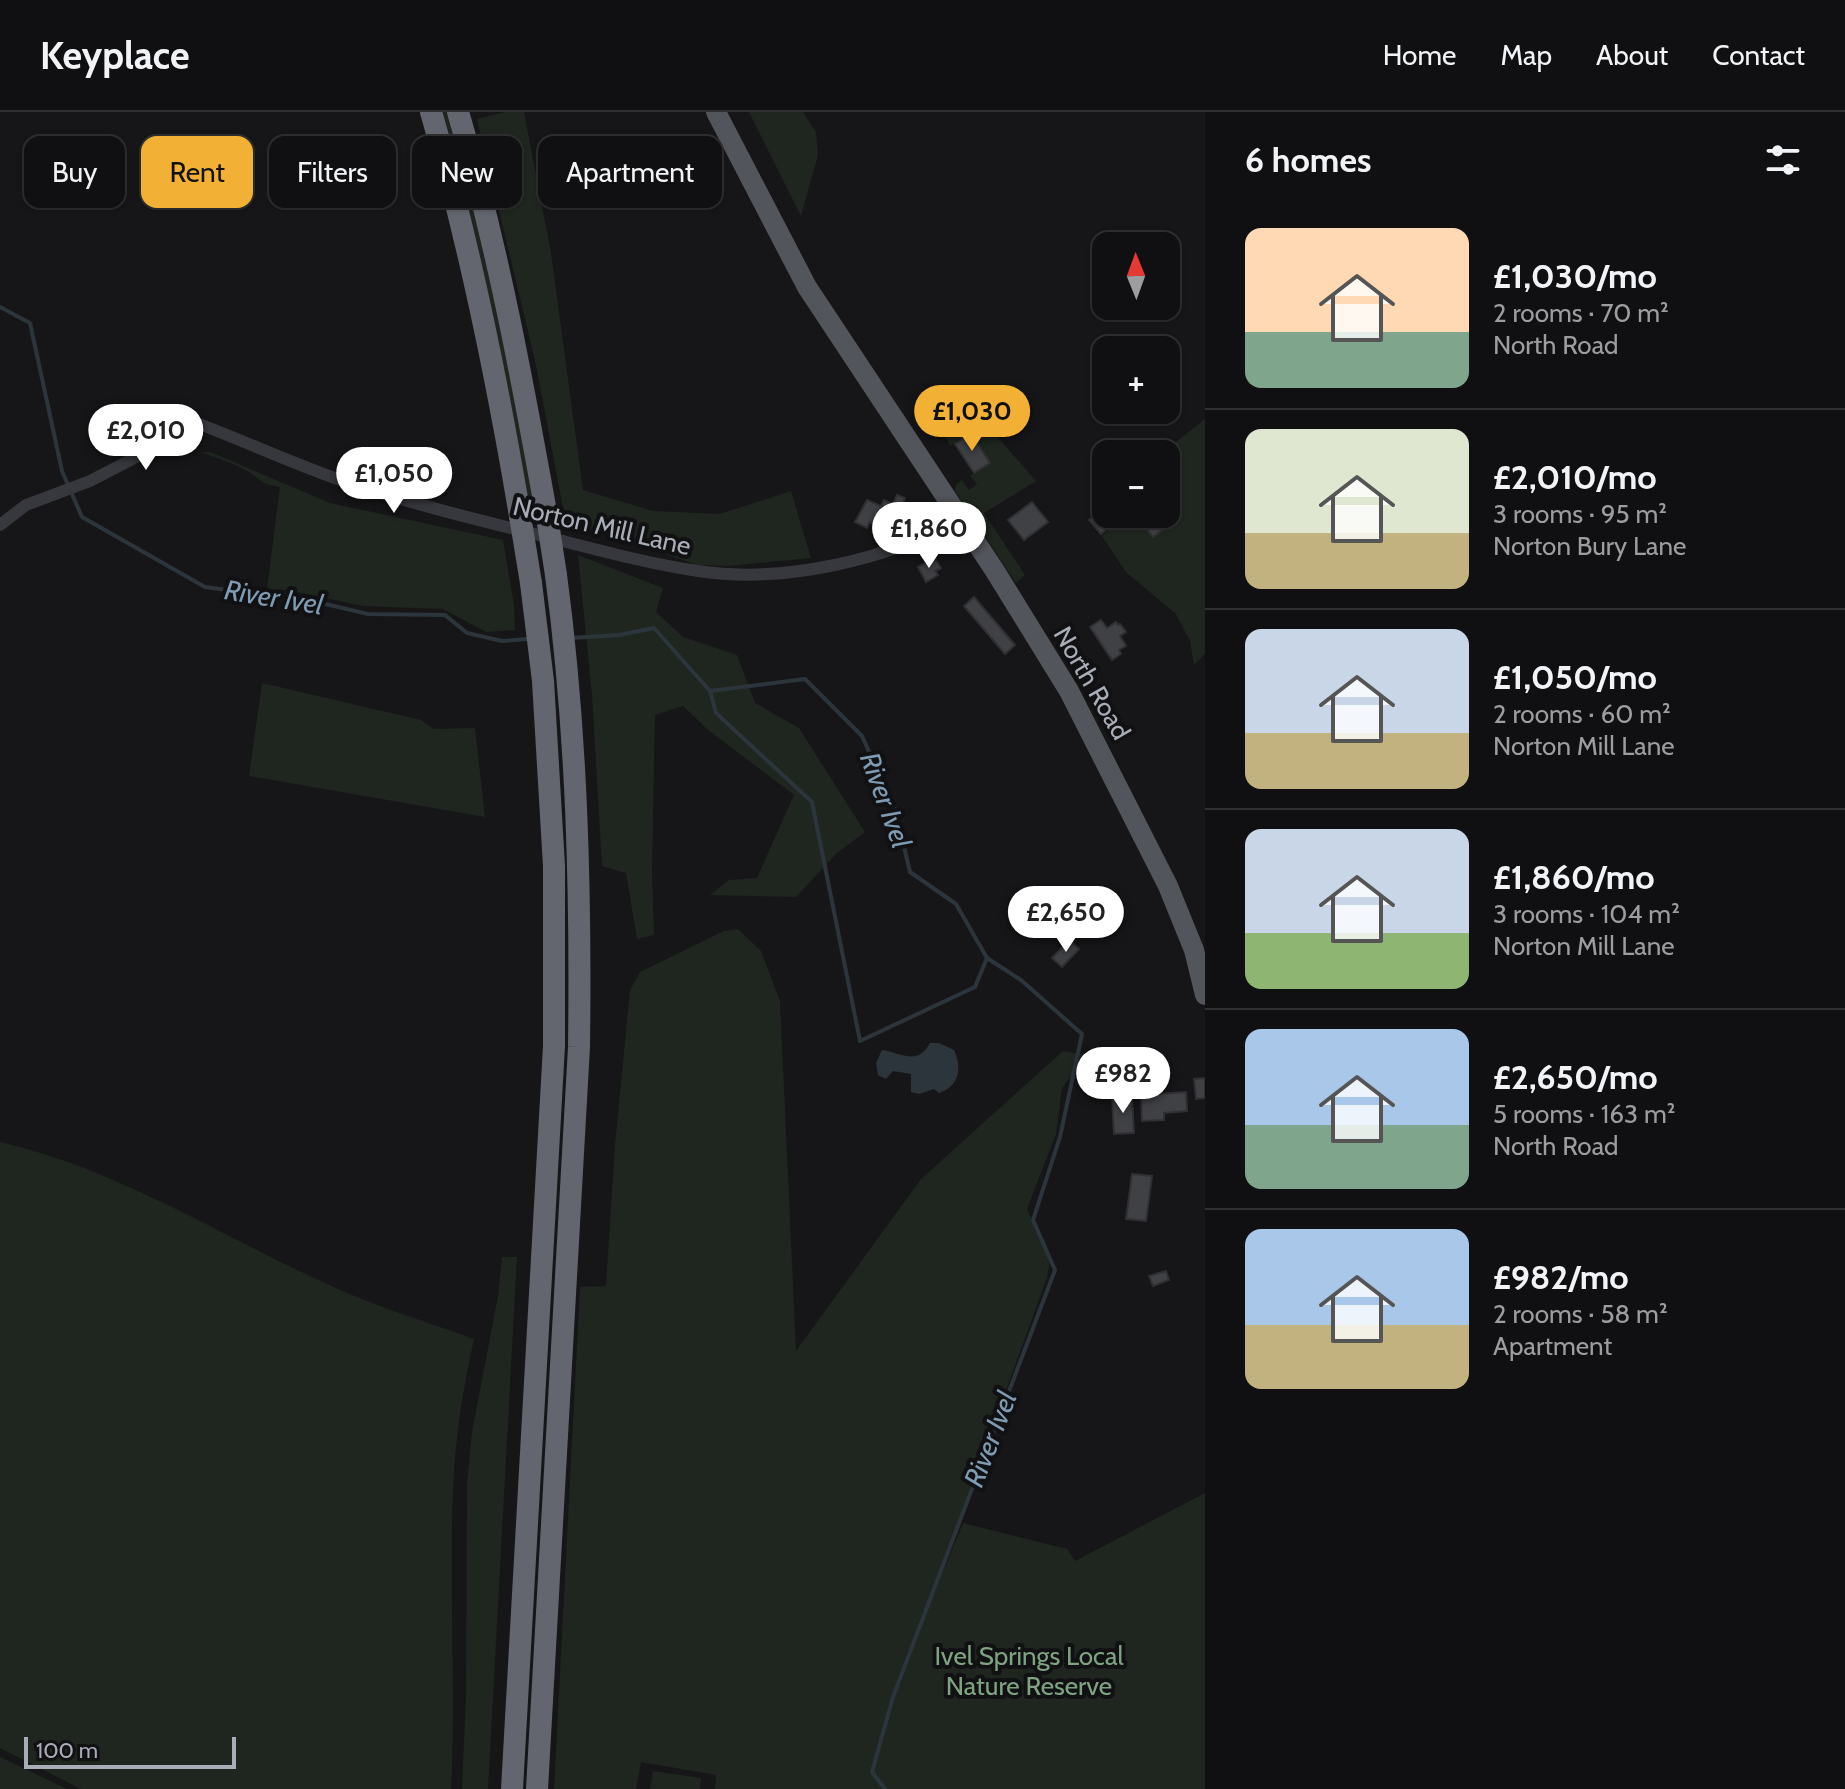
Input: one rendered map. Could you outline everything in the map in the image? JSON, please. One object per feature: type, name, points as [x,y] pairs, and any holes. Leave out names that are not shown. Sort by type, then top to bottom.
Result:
[{"type":"highway","points":[[431,112],[483,317],[501,402],[531,583],[543,681],[554,866],[554,1046],[512,1789]]},
{"type":"highway","points":[[458,112],[490,227],[509,312],[548,523],[568,670],[575,767],[581,935],[579,1047],[537,1789]]},
{"type":"main road","name":"North Road","points":[[716,112],[807,287],[961,519],[1061,677],[1105,758],[1177,906],[1194,950],[1205,995]]},
{"type":"street","name":"Norton Mill Lane","points":[[0,525],[26,505],[80,484],[146,452],[194,422],[359,486],[450,513],[619,556],[700,572],[742,574],[823,568],[933,534],[961,519]]},
{"type":"green space","points":[[440,112],[448,112],[454,136],[445,136]]},
{"type":"green space","points":[[505,112],[524,112],[538,185],[538,208],[542,208],[551,253],[583,490],[653,511],[720,514],[791,491],[811,558],[727,566],[698,565],[584,527],[566,524],[536,365],[498,208],[522,208],[522,136],[481,136],[477,119]]},
{"type":"green space","points":[[749,112],[803,112],[816,132],[818,155],[801,216]]},
{"type":"green space","points":[[462,208],[473,208],[500,314],[538,522],[532,522]]},
{"type":"green space","points":[[1205,419],[1205,654],[1194,665],[1190,641],[1176,614],[1126,572],[1102,536],[1111,528],[1180,528],[1179,440]]},
{"type":"green space","points":[[978,422],[988,426],[1036,481],[984,513],[1025,575],[1016,583],[955,491],[956,484],[962,480],[969,490],[977,484],[970,476],[990,463],[971,434],[950,446],[946,436]]},
{"type":"green space","points":[[199,452],[210,452],[330,503],[503,540],[515,630],[486,632],[443,609],[363,606],[287,590],[267,589],[280,487],[264,483],[240,467]]},
{"type":"green space","points":[[578,555],[663,588],[656,612],[683,637],[737,655],[755,703],[799,728],[865,832],[837,853],[796,897],[710,895],[729,880],[757,878],[794,795],[707,729],[683,706],[655,715],[654,935],[637,939],[626,873],[602,866],[592,695]]},
{"type":"green space","points":[[262,683],[421,720],[434,729],[475,728],[485,817],[249,776]]},
{"type":"green space","name":"Ivel Springs Local Nature Reserve","points":[[738,929],[761,951],[780,1001],[796,1351],[921,1179],[1063,1051],[1087,1055],[1062,1088],[1056,1134],[1027,1209],[1050,1260],[1047,1278],[917,1634],[963,1523],[1067,1549],[1075,1561],[1205,1493],[1205,1789],[715,1789],[716,1775],[641,1762],[636,1789],[554,1789],[580,1287],[606,1286],[615,1145],[630,990],[640,972],[724,931]]},
{"type":"green space","points":[[0,1142],[45,1154],[130,1187],[336,1288],[474,1339],[460,1414],[453,1490],[451,1789],[81,1789],[0,1748]]},
{"type":"green space","points":[[502,1257],[517,1257],[488,1789],[462,1789],[466,1695],[467,1483],[472,1432],[498,1296]]},
{"type":"green space","points":[[0,1757],[67,1789],[0,1789]]},
{"type":"green space","points":[[653,1771],[701,1778],[700,1789],[650,1789]]},
{"type":"shaded area","points":[[930,1043],[939,1043],[954,1050],[957,1057],[957,1076],[946,1090],[939,1093],[934,1089],[919,1094],[911,1092],[911,1074],[893,1071],[886,1079],[878,1075],[876,1063],[882,1050],[914,1056]]},
{"type":"building","points":[[935,404],[943,417],[933,423],[925,410]]},
{"type":"building","points":[[971,433],[990,463],[974,473],[955,444]]},
{"type":"building","points":[[897,495],[905,498],[896,520],[879,515],[875,525],[870,522],[867,528],[855,522],[867,500],[881,506],[884,500],[893,504]]},
{"type":"building","points":[[1032,502],[1048,522],[1024,540],[1008,520]]},
{"type":"building","points":[[1146,528],[1165,528],[1153,537]]},
{"type":"building","points":[[936,560],[941,568],[935,571],[938,575],[926,582],[918,567]]},
{"type":"building","points":[[974,597],[1015,645],[1005,654],[964,606]]},
{"type":"building","points":[[1101,620],[1107,628],[1116,622],[1126,632],[1120,636],[1126,646],[1112,660],[1090,627]]},
{"type":"building","points":[[1069,940],[1079,949],[1062,967],[1052,958]]},
{"type":"building","points":[[1205,1078],[1205,1098],[1196,1099],[1194,1079]]},
{"type":"building","points":[[1186,1092],[1187,1111],[1164,1113],[1164,1120],[1142,1121],[1141,1095]]},
{"type":"building","points":[[1112,1097],[1132,1097],[1134,1133],[1114,1134]]},
{"type":"building","points":[[1132,1174],[1152,1176],[1146,1221],[1126,1219]]},
{"type":"building","points":[[1166,1271],[1169,1280],[1153,1286],[1149,1276]]},
{"type":"waterway","name":"River Ivel","points":[[0,307],[30,323],[62,471],[82,517],[205,587],[283,594],[368,614],[445,615],[467,633],[502,641],[529,639]]},
{"type":"waterway","name":"River Ivel","points":[[570,638],[619,635],[654,628],[710,691],[805,679],[862,736],[895,809],[910,872],[956,904],[987,958],[1021,980],[1082,1034],[1060,1137],[1033,1220],[1055,1270],[893,1697],[872,1772],[885,1789]]},
{"type":"waterway","points":[[710,691],[716,713],[812,802],[860,1041],[975,987],[987,958]]}]
